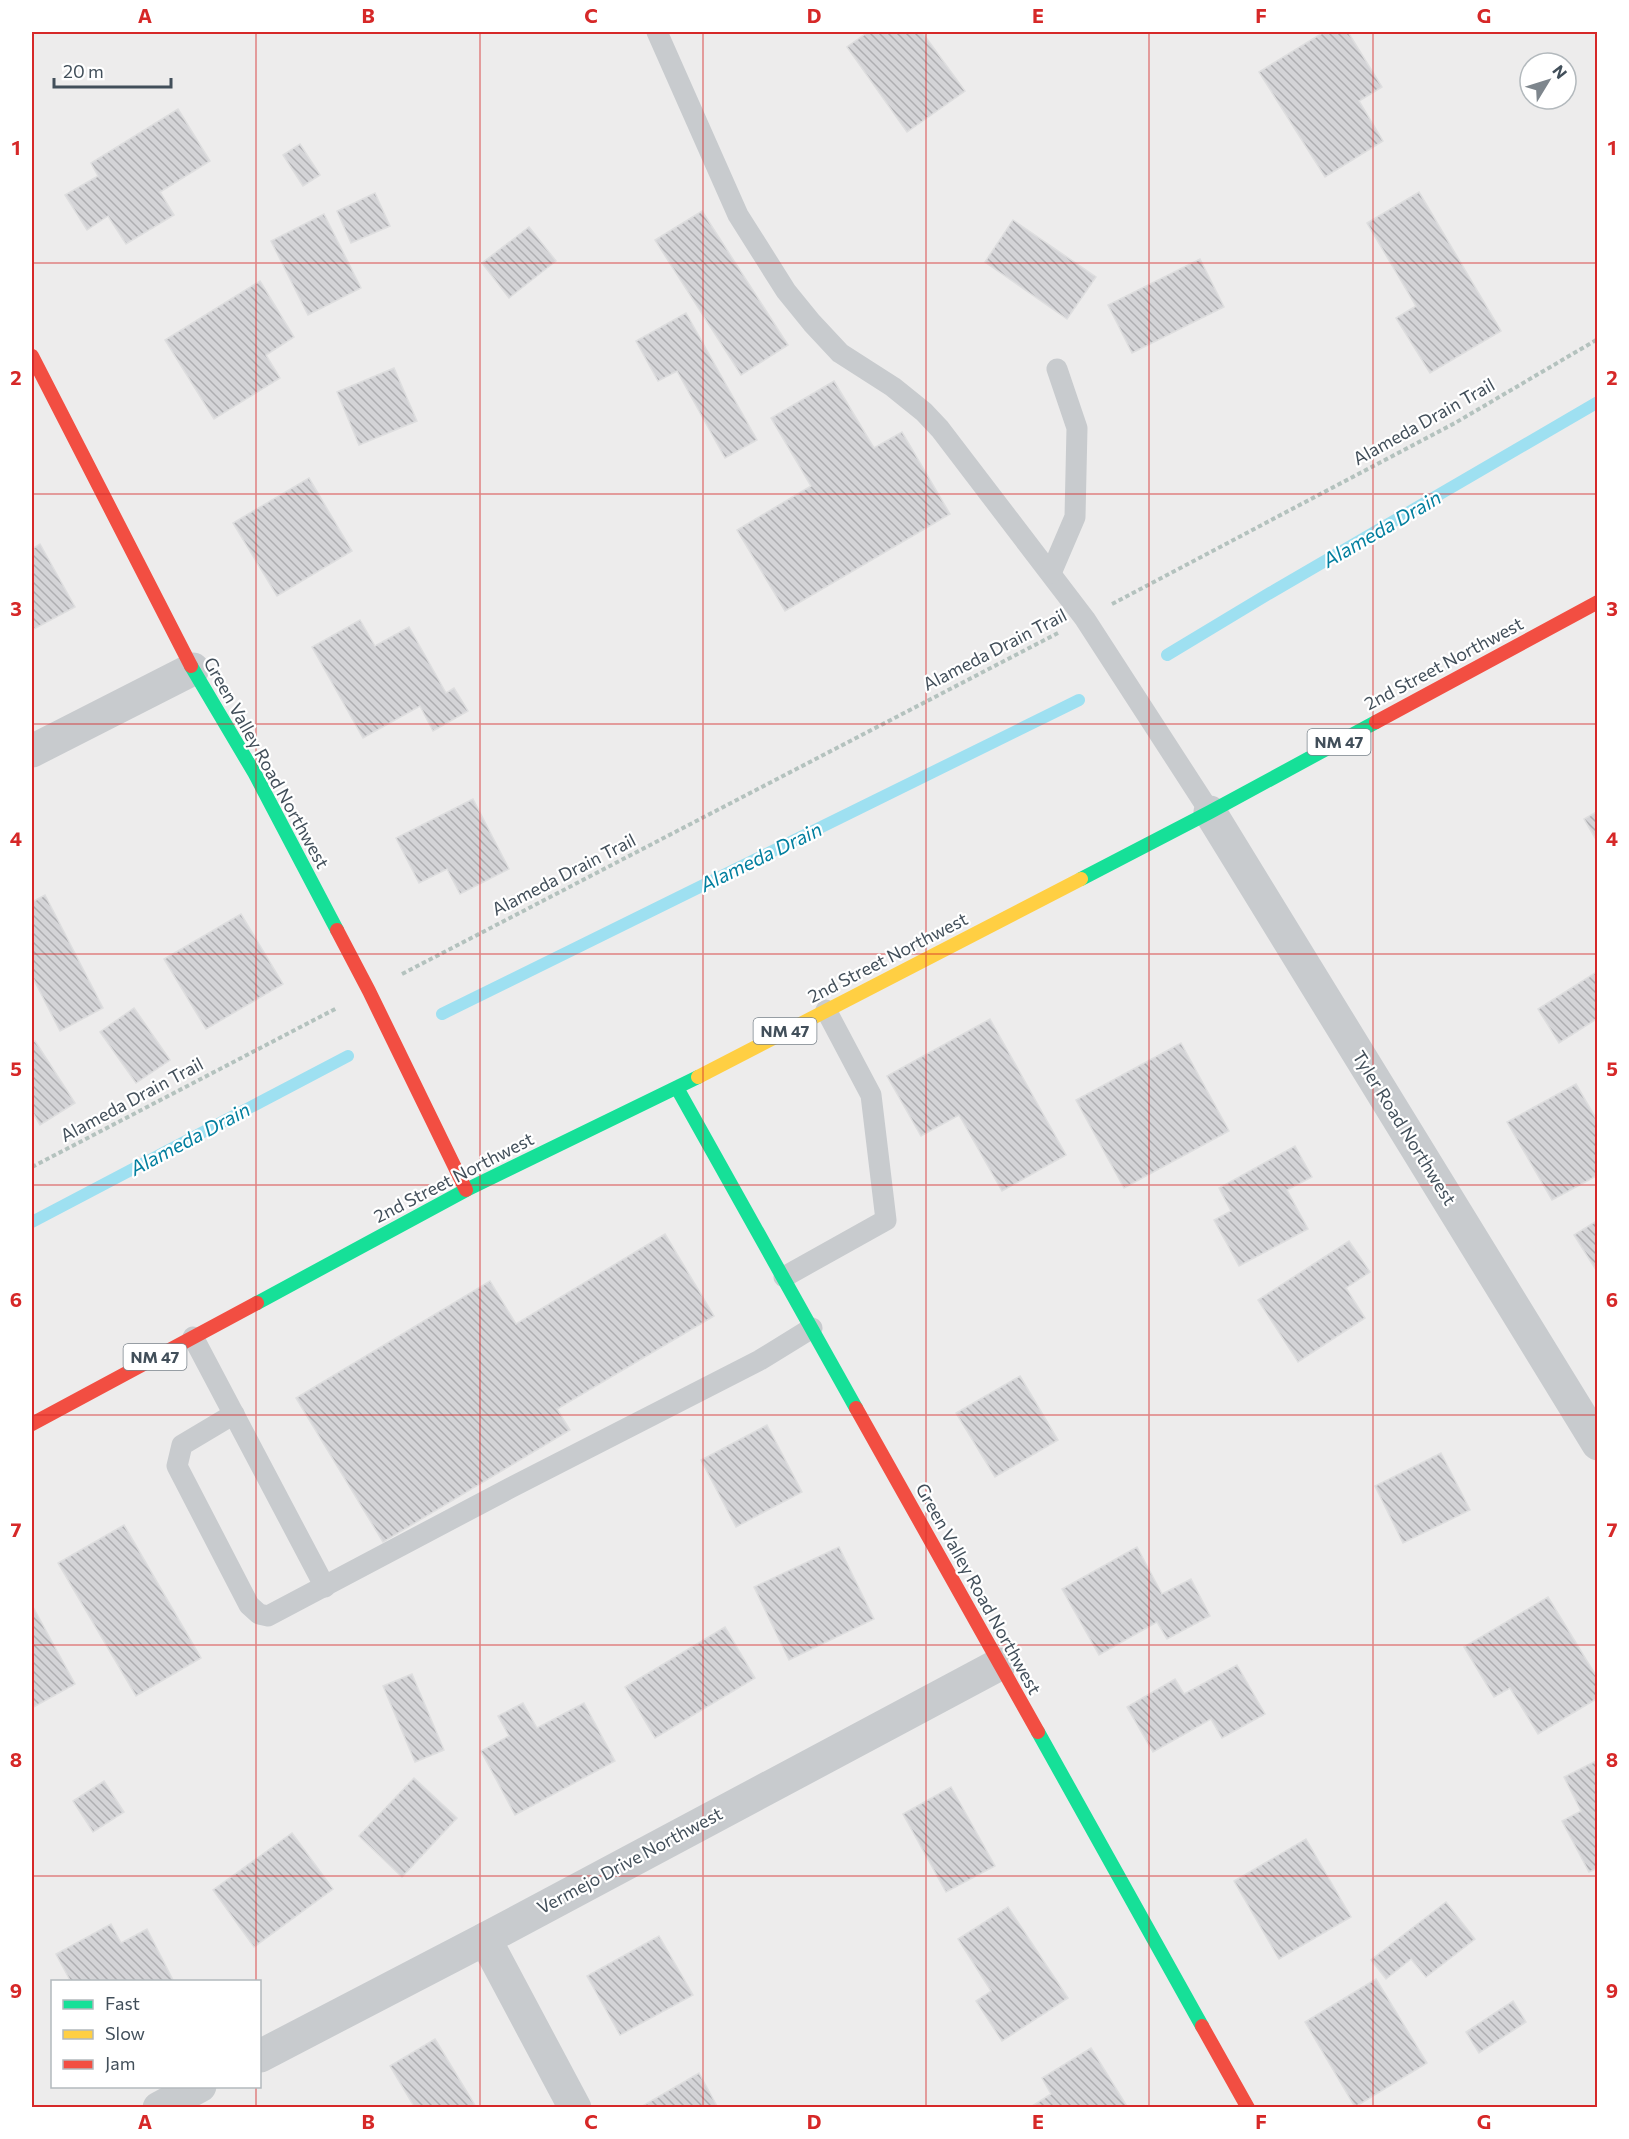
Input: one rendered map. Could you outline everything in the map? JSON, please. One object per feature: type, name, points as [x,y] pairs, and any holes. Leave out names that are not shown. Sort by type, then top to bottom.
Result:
[{"type":"street","name":"Green Valley Road Northwest","points":[[32,356],[193,669],[255,774],[364,981],[466,1190]]},
{"type":"street","name":"2nd Street Northwest","points":[[32,1424],[466,1190],[677,1088],[1210,812],[1598,602]]},
{"type":"street","points":[[32,751],[193,669]]},
{"type":"street","name":"Tyler Road Northwest","points":[[1210,812],[1598,1444]]},
{"type":"street","name":"Green Valley Road Northwest","points":[[677,1088],[1248,2108]]},
{"type":"street","name":"Vermejo Drive Northwest","points":[[261,2055],[485,1939],[1000,1664]]},
{"type":"street","points":[[485,1939],[575,2108]]},
{"type":"street","points":[[159,2108],[196,2088]]},
{"type":"lane","points":[[657,32],[738,215],[786,291],[840,353],[893,387],[924,412],[940,429],[1085,619],[1210,812]]},
{"type":"lane","points":[[1051,573],[1075,517],[1077,428],[1057,369]]},
{"type":"lane","points":[[783,1278],[886,1220],[871,1095],[826,1010]]},
{"type":"lane","points":[[234,1414],[182,1445],[178,1454],[177,1466],[249,1605],[259,1614],[268,1616],[510,1488],[760,1360],[812,1328]]},
{"type":"lane","points":[[193,1337],[325,1587]]},
{"type":"path","name":"Alameda Drain Trail","points":[[400,975],[1085,619],[1455,423],[1598,339]]},
{"type":"path","name":"Alameda Drain Trail","points":[[32,1167],[341,1006]]},
{"type":"building","points":[[868,32],[922,32],[965,91],[907,132],[847,47]]},
{"type":"building","points":[[1324,32],[1348,32],[1382,87],[1359,101],[1383,141],[1325,177],[1259,72]]},
{"type":"building","points":[[178,109],[210,161],[160,192],[174,215],[126,244],[108,216],[87,230],[65,195],[98,176],[91,163]]},
{"type":"building","points":[[300,144],[320,175],[303,186],[283,155]]},
{"type":"building","points":[[1419,192],[1501,331],[1430,373],[1396,318],[1416,306],[1367,223]]},
{"type":"building","points":[[375,193],[390,226],[351,243],[337,211]]},
{"type":"building","points":[[702,211],[788,345],[741,375],[655,240]]},
{"type":"building","points":[[324,214],[361,288],[308,315],[271,241]]},
{"type":"building","points":[[1013,220],[1096,277],[1067,319],[985,262]]},
{"type":"building","points":[[529,227],[556,261],[509,298],[482,263]]},
{"type":"building","points":[[1200,259],[1224,307],[1132,353],[1108,305]]},
{"type":"building","points":[[260,281],[294,337],[266,355],[280,378],[214,419],[165,340]]},
{"type":"building","points":[[686,313],[757,440],[725,458],[677,371],[658,381],[636,341]]},
{"type":"building","points":[[394,368],[417,421],[359,445],[337,392]]},
{"type":"building","points":[[834,381],[874,448],[902,432],[950,514],[785,611],[737,530],[811,486],[771,418]]},
{"type":"building","points":[[309,478],[352,551],[277,596],[233,523]]},
{"type":"building","points":[[40,544],[75,607],[32,630],[32,549]]},
{"type":"building","points":[[360,620],[375,646],[409,627],[446,693],[454,688],[468,711],[433,731],[420,706],[363,738],[312,647]]},
{"type":"building","points":[[473,799],[509,869],[460,894],[447,869],[419,883],[396,838]]},
{"type":"building","points":[[1598,811],[1598,843],[1584,819]]},
{"type":"building","points":[[45,895],[103,1008],[60,1031],[32,976],[32,902]]},
{"type":"building","points":[[241,914],[283,984],[206,1029],[164,959]]},
{"type":"building","points":[[1598,971],[1598,1018],[1559,1043],[1538,1009]]},
{"type":"building","points":[[134,1008],[170,1060],[136,1083],[100,1032]]},
{"type":"building","points":[[990,1019],[1066,1155],[1002,1191],[959,1115],[921,1136],[887,1076]]},
{"type":"building","points":[[35,1041],[75,1103],[40,1125],[32,1111],[32,1043]]},
{"type":"building","points":[[1181,1043],[1229,1131],[1124,1188],[1076,1100]]},
{"type":"building","points":[[1576,1084],[1598,1122],[1598,1175],[1552,1200],[1507,1122]]},
{"type":"building","points":[[1295,1146],[1312,1177],[1287,1190],[1308,1229],[1239,1266],[1214,1220],[1231,1211],[1219,1188]]},
{"type":"building","points":[[1598,1220],[1598,1273],[1574,1235]]},
{"type":"building","points":[[665,1234],[714,1316],[557,1409],[570,1430],[383,1542],[296,1398],[490,1281],[516,1324]]},
{"type":"building","points":[[1349,1241],[1370,1272],[1346,1288],[1365,1318],[1298,1362],[1258,1300]]},
{"type":"building","points":[[1020,1376],[1058,1440],[995,1477],[956,1413]]},
{"type":"building","points":[[767,1425],[802,1492],[736,1527],[701,1460]]},
{"type":"building","points":[[1441,1453],[1470,1510],[1403,1543],[1375,1486]]},
{"type":"building","points":[[124,1525],[201,1658],[136,1696],[58,1563]]},
{"type":"building","points":[[839,1547],[874,1619],[789,1660],[754,1587]]},
{"type":"building","points":[[1137,1547],[1162,1594],[1191,1579],[1210,1616],[1167,1639],[1157,1622],[1099,1655],[1062,1589]]},
{"type":"building","points":[[1548,1597],[1598,1679],[1598,1698],[1538,1734],[1510,1688],[1494,1697],[1464,1647]]},
{"type":"building","points":[[32,1605],[75,1684],[32,1708]]},
{"type":"building","points":[[725,1627],[755,1678],[655,1738],[625,1687]]},
{"type":"building","points":[[1237,1665],[1265,1714],[1222,1738],[1211,1719],[1153,1752],[1127,1707],[1175,1679],[1184,1694]]},
{"type":"building","points":[[412,1674],[444,1750],[415,1762],[383,1686]]},
{"type":"building","points":[[523,1703],[537,1728],[584,1703],[615,1761],[515,1815],[481,1751],[509,1736],[498,1716]]},
{"type":"building","points":[[1598,1760],[1598,1868],[1589,1872],[1562,1821],[1581,1811],[1564,1777]]},
{"type":"building","points":[[414,1778],[457,1818],[402,1877],[359,1836]]},
{"type":"building","points":[[104,1781],[124,1812],[93,1832],[73,1801]]},
{"type":"building","points":[[951,1787],[995,1866],[946,1892],[903,1814]]},
{"type":"building","points":[[292,1833],[333,1889],[254,1947],[213,1890]]},
{"type":"building","points":[[1306,1839],[1351,1917],[1279,1959],[1234,1881]]},
{"type":"building","points":[[1446,1902],[1475,1939],[1426,1977],[1411,1959],[1386,1979],[1371,1960]]},
{"type":"building","points":[[1008,1907],[1068,1998],[1002,2041],[976,2001],[991,1991],[958,1939]]},
{"type":"building","points":[[111,1924],[121,1943],[147,1929],[173,1980],[70,1980],[56,1954]]},
{"type":"building","points":[[659,1936],[693,1995],[620,2035],[587,1976]]},
{"type":"building","points":[[1376,1979],[1427,2063],[1355,2107],[1305,2022]]},
{"type":"building","points":[[1513,2001],[1526,2022],[1479,2053],[1466,2032]]},
{"type":"building","points":[[435,2039],[476,2107],[415,2108],[390,2066]]},
{"type":"building","points":[[1091,2048],[1128,2108],[1029,2108],[1051,2094],[1042,2078]]},
{"type":"building","points":[[699,2073],[718,2108],[639,2108]]},
{"type":"waterway","name":"Alameda Drain","points":[[1167,655],[1598,402]]},
{"type":"waterway","name":"Alameda Drain","points":[[442,1014],[1079,700]]},
{"type":"waterway","name":"Alameda Drain","points":[[32,1222],[348,1056]]},
{"type":"traffic: fast","points":[[191,666],[255,774],[337,930]]},
{"type":"traffic: fast","points":[[1081,879],[1376,722]]},
{"type":"traffic: fast","points":[[257,1303],[466,1190],[698,1077]]},
{"type":"traffic: fast","points":[[677,1088],[856,1408]]},
{"type":"traffic: fast","points":[[1038,1732],[1202,2026]]},
{"type":"traffic: slow","points":[[698,1077],[1081,879]]},
{"type":"traffic: jam","points":[[32,356],[191,666]]},
{"type":"traffic: jam","points":[[1376,722],[1598,602]]},
{"type":"traffic: jam","points":[[337,930],[466,1190]]},
{"type":"traffic: jam","points":[[32,1424],[257,1303]]},
{"type":"traffic: jam","points":[[856,1408],[1038,1732]]},
{"type":"traffic: jam","points":[[1202,2026],[1248,2108]]}]
